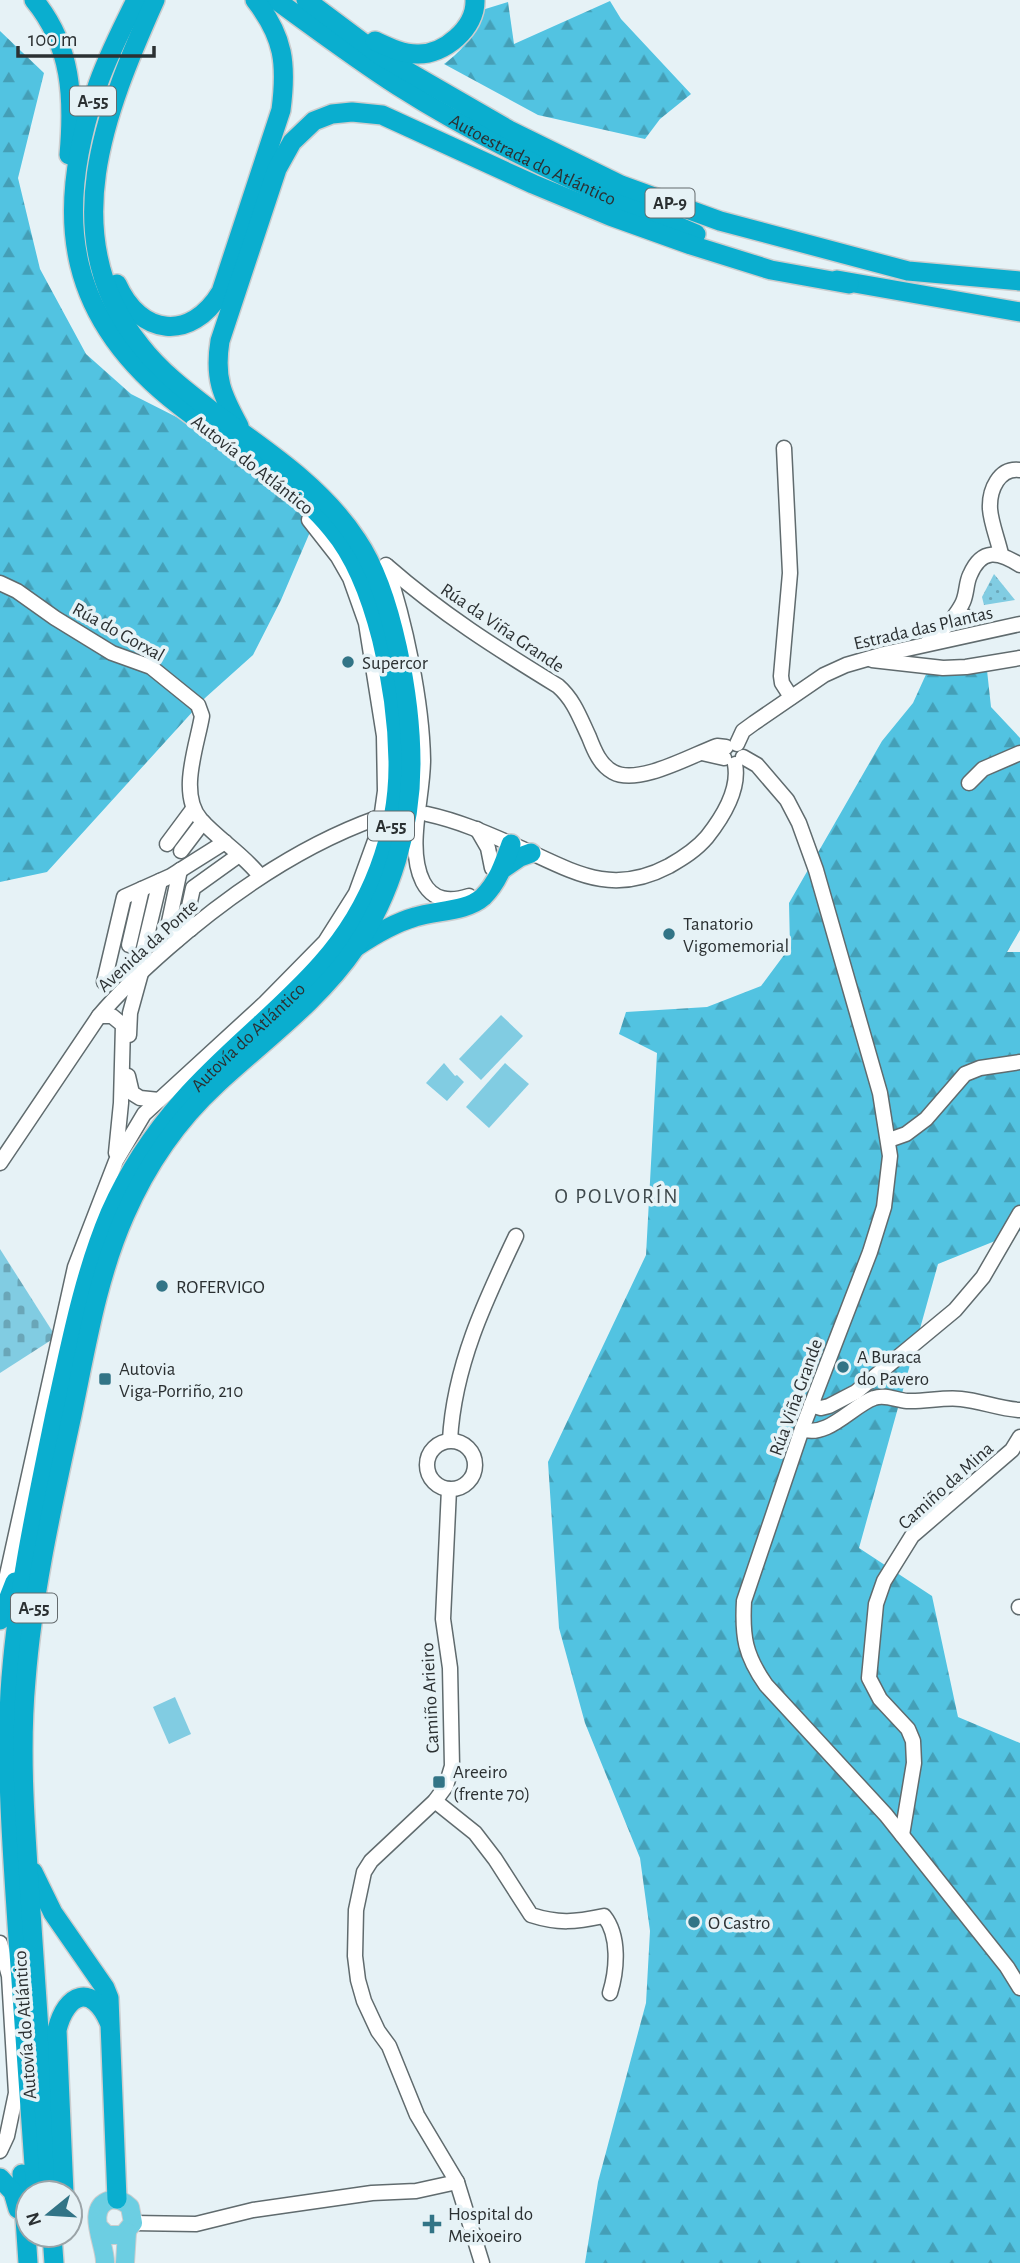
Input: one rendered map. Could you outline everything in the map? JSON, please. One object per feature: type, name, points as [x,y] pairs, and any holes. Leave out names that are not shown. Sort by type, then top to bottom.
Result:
[{"type":"highway","points":[[34,0],[55,31],[69,72],[73,114],[68,173],[73,208]]},
{"type":"highway","name":"Autovía do Atlántico","points":[[35,2179],[8,1763],[11,1685],[28,1541],[76,1320],[108,1219],[148,1144],[192,1090],[323,962],[356,916],[380,865],[397,790],[396,734],[380,635],[367,590],[346,548],[331,528],[303,500],[153,384],[114,343],[89,296],[74,238],[73,208],[79,155],[96,88],[135,0]]},
{"type":"highway","points":[[98,250],[126,302],[143,318],[156,325],[183,326],[194,321],[214,304],[229,272],[281,110],[284,87],[282,52],[267,15],[255,0]]},
{"type":"highway","name":"Autoestrada do Atlántico","points":[[276,0],[400,87],[543,167],[702,237],[849,284],[1020,312]]},
{"type":"highway","name":"Autoestrada do Atlántico","points":[[306,0],[381,56],[509,131],[621,185],[720,221],[908,271],[1020,281]]},
{"type":"highway","points":[[354,34],[392,49],[418,54],[443,48],[464,32],[475,7],[475,0]]},
{"type":"highway","name":"Autovía do Atlántico","points":[[49,2179],[26,1828],[23,1763],[25,1685],[35,1595],[92,1320],[114,1243],[140,1184],[177,1129],[217,1084],[315,994],[355,947],[381,899],[394,867],[406,825],[411,788],[410,734],[396,643],[379,582],[367,556],[346,523],[302,478],[193,396],[144,351],[127,329],[109,295],[100,268],[93,204],[98,155],[129,60],[144,44],[165,1]]},
{"type":"highway","points":[[243,434],[221,391],[217,359],[220,341],[277,169],[292,142],[314,121],[332,114],[352,111],[382,115],[496,168],[621,220],[771,270],[849,284]]},
{"type":"highway","points":[[114,343],[130,372],[156,401],[279,494],[309,520]]},
{"type":"highway","points":[[302,478],[321,485],[340,503],[359,523],[386,565]]},
{"type":"highway","points":[[355,947],[416,916],[469,905],[480,899],[491,888],[508,843]]},
{"type":"highway","points":[[374,935],[400,886],[415,846]]},
{"type":"highway","points":[[498,868],[531,853]]},
{"type":"highway","points":[[76,1320],[77,1294],[87,1240]]},
{"type":"highway","points":[[0,1620],[28,1541]]},
{"type":"highway","points":[[26,1828],[33,1873],[53,1913],[105,1988],[109,1998],[117,2199]]},
{"type":"highway","points":[[63,2179],[57,2030],[61,2013],[68,2004],[86,1998],[94,2000],[104,2009],[111,2025]]},
{"type":"highway","points":[[16,2093],[25,2179]]},
{"type":"highway","points":[[0,2178],[8,2184],[14,2195]]},
{"type":"main road","points":[[107,2260],[96,2216],[101,2206],[117,2199],[130,2207],[125,2263]]},
{"type":"main road","points":[[99,2227],[112,2236],[123,2235],[130,2227]]},
{"type":"street","points":[[784,448],[790,573],[781,676],[791,698]]},
{"type":"street","points":[[1020,470],[1007,470],[1000,476],[990,509],[1009,556],[1020,565]]},
{"type":"street","points":[[0,1603],[75,1267],[116,1161],[144,1114],[265,1003],[325,942],[356,893],[380,827],[386,791],[384,736],[366,623],[354,588],[338,557],[309,520]]},
{"type":"street","points":[[949,629],[963,602],[974,567],[991,554],[1009,556]]},
{"type":"street","points":[[386,565],[400,585],[403,622],[419,714],[423,759],[415,846],[422,880],[428,890],[443,899],[459,899],[477,891],[498,868],[477,829]]},
{"type":"street","name":"Rúa do Gorxal","points":[[0,583],[17,591],[113,653],[150,667],[198,705],[202,716],[190,784],[193,809]]},
{"type":"street","name":"Rúa da Viña Grande","points":[[400,585],[568,694],[599,759],[612,772],[622,775],[659,769],[702,753],[733,754]]},
{"type":"street","points":[[963,602],[976,634]]},
{"type":"street","points":[[949,629],[960,616],[968,617]]},
{"type":"street","name":"Estrada das Plantas","points":[[733,754],[743,731],[824,675],[864,659],[924,645],[949,629],[976,634],[1020,624]]},
{"type":"street","points":[[864,659],[943,668],[1020,658]]},
{"type":"street","points":[[969,783],[983,769],[1020,753]]},
{"type":"street","points":[[427,814],[453,819],[577,874],[621,880],[660,871],[685,857],[714,828],[732,794],[736,777],[733,754]]},
{"type":"street","name":"Rúa Viña Grande","points":[[733,754],[757,765],[773,781],[799,823],[838,942],[880,1094],[889,1140],[890,1172],[878,1230],[802,1429],[744,1601],[742,1631],[745,1645],[750,1660],[766,1685],[902,1835],[1007,1967],[1020,1988]]},
{"type":"street","points":[[167,844],[193,809],[260,876]]},
{"type":"street","name":"Avenida da Ponte","points":[[0,1163],[99,1016],[115,996],[142,971],[177,940],[260,876],[331,837],[377,818]]},
{"type":"street","points":[[181,851],[204,822]]},
{"type":"street","points":[[104,982],[124,897],[160,881],[225,842]]},
{"type":"street","points":[[191,929],[186,920],[193,888],[239,855]]},
{"type":"street","points":[[177,940],[169,922],[180,870]]},
{"type":"street","points":[[144,948],[160,881]]},
{"type":"street","points":[[129,945],[142,889]]},
{"type":"street","points":[[116,1161],[127,1019],[142,971]]},
{"type":"street","points":[[115,996],[127,1019],[127,1083],[132,1093],[140,1098],[159,1100]]},
{"type":"street","points":[[99,1016],[127,1019]]},
{"type":"street","points":[[889,1140],[906,1134],[926,1119],[965,1074],[980,1068],[1020,1062]]},
{"type":"street","points":[[121,1103],[132,1104],[140,1098]]},
{"type":"street","points":[[811,1405],[821,1408],[830,1406],[856,1392],[955,1310],[984,1278],[1020,1213]]},
{"type":"street","points":[[450,1440],[452,1408],[480,1312],[516,1236]]},
{"type":"street","points":[[802,1429],[813,1431],[830,1424],[881,1396],[912,1401],[964,1399],[1020,1410]]},
{"type":"street","name":"Camiño da Mina","points":[[902,1835],[914,1763],[913,1741],[908,1729],[880,1699],[869,1678],[876,1604],[884,1581],[912,1536],[1012,1450],[1020,1437]]},
{"type":"street","points":[[450,1440],[458,1441],[471,1450],[475,1466],[470,1480],[457,1489],[449,1489],[434,1482],[429,1476],[427,1460],[435,1446],[450,1440]]},
{"type":"street","name":"Camiño Arieiro","points":[[449,1489],[443,1619],[450,1668],[452,1766],[446,1786],[435,1801],[371,1861],[365,1872],[356,1910],[355,1956],[364,2001],[377,2031],[388,2046],[427,2136],[457,2182],[482,2263]]},
{"type":"street","points":[[435,1801],[475,1833],[531,1915],[549,1921],[572,1922],[604,1916],[611,1925],[616,1972],[610,1993]]},
{"type":"street","points":[[0,1943],[9,1976],[16,2093],[7,2136],[0,2151]]},
{"type":"street","points":[[130,2227],[196,2224],[253,2210],[372,2193],[416,2191],[457,2182]]},
{"type":"green space","points":[[610,1],[621,19],[691,94],[660,119],[645,139],[538,115],[444,64],[458,53],[468,40],[482,10],[508,2],[514,44]]},
{"type":"green space","points":[[0,31],[44,73],[18,178],[40,269],[86,354],[131,394],[212,435],[295,501],[310,532],[281,600],[253,655],[205,698],[47,872],[0,882]]},
{"type":"green space","points":[[994,574],[1015,600],[984,605],[982,597]]},
{"type":"green space","points":[[986,661],[991,707],[1020,738],[1020,930],[1007,952],[1020,952],[1020,1231],[938,1264],[859,1548],[932,1596],[958,1717],[1020,1743],[1020,2263],[585,2263],[598,2182],[646,2003],[650,1931],[640,1858],[585,1723],[559,1628],[548,1462],[646,1255],[657,1053],[619,1034],[626,1012],[707,1007],[761,986],[790,947],[789,903],[882,741],[913,703],[928,670]]},
{"type":"green space","points":[[501,1015],[523,1036],[481,1080],[459,1059]]},
{"type":"green space","points":[[444,1063],[464,1082],[447,1101],[426,1083]]},
{"type":"green space","points":[[505,1063],[529,1084],[489,1128],[466,1107]]},
{"type":"green space","points":[[0,1249],[56,1337],[0,1373]]},
{"type":"green space","points":[[175,1697],[191,1734],[169,1744],[153,1707]]},
{"type":"place","name":"Supercor","points":[[348,662]]},
{"type":"place","name":"Tanatorio Vigomemorial","points":[[669,934]]},
{"type":"place","name":"ROFERVIGO","points":[[162,1286]]},
{"type":"place","name":"A Buraca do Pavero","points":[[843,1367]]},
{"type":"place","name":"Autovia Viga-Porriño, 210","points":[[105,1379]]},
{"type":"place","name":"Areeiro (frente 70)","points":[[439,1782]]},
{"type":"place","name":"O Castro","points":[[694,1922]]},
{"type":"place","name":"Hospital do Meixoeiro","points":[[432,2224]]},
{"type":"district","name":"O POLVORÍN","points":[[617,1196]]}]
